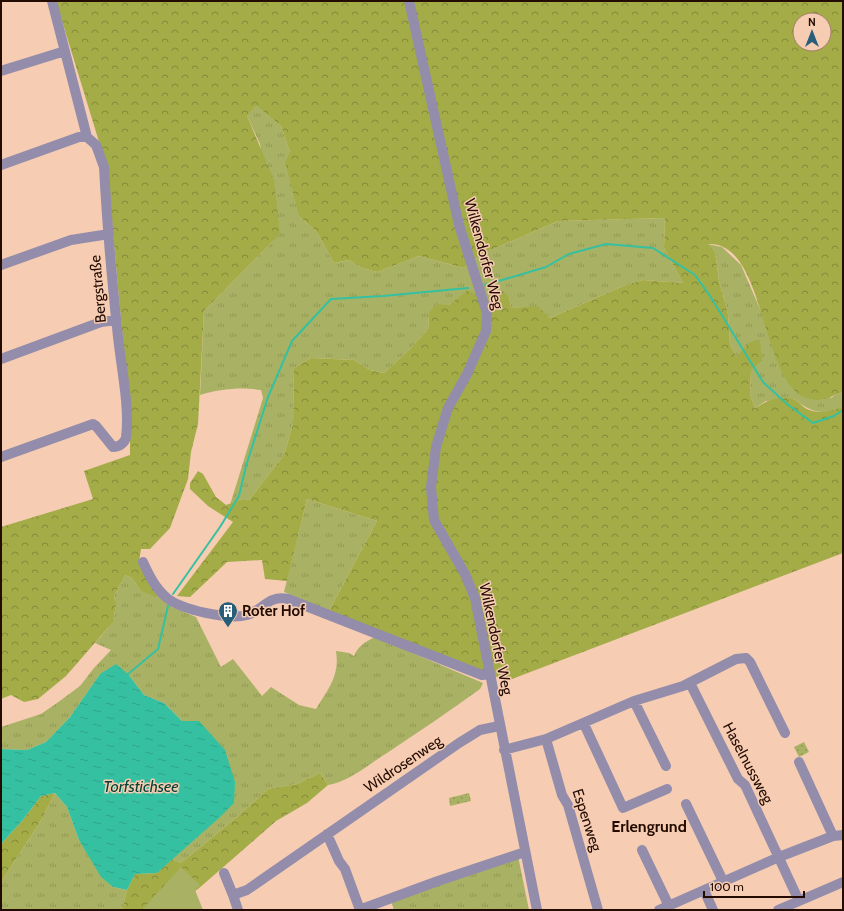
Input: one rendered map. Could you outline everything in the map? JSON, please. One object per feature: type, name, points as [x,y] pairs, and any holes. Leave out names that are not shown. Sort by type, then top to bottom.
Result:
[{"type":"street","name":"Bergstraße","points":[[1,457],[92,424],[96,426],[113,447],[117,447],[124,442],[126,416],[116,320],[104,167],[96,145],[88,137],[52,1]]},
{"type":"street","name":"Wilkendorfer Weg","points":[[409,1],[459,226],[487,313],[486,331],[467,374],[448,408],[436,447],[431,487],[434,520],[465,574],[475,598],[537,910]]},
{"type":"street","points":[[1,71],[65,51]]},
{"type":"street","points":[[1,165],[79,137],[88,137]]},
{"type":"street","points":[[1,265],[71,240],[109,234]]},
{"type":"street","points":[[1,359],[101,322],[116,320]]},
{"type":"street","points":[[143,562],[152,580],[168,598],[202,612],[228,615],[248,615],[270,600],[279,597],[284,598],[482,675],[489,674]]},
{"type":"street","points":[[504,750],[546,739],[584,724],[634,701],[690,683],[736,659],[746,658],[750,662],[785,733]]},
{"type":"street","name":"Haselnussweg","points":[[690,683],[738,779],[745,785],[799,901]]},
{"type":"street","points":[[634,701],[666,766]]},
{"type":"street","points":[[584,724],[623,808],[667,789]]},
{"type":"street","name":"Wildrosenweg","points":[[233,895],[246,890],[480,730],[500,726]]},
{"type":"street","name":"Espenweg","points":[[546,739],[562,795],[568,805],[598,910]]},
{"type":"street","points":[[642,850],[664,908],[779,857],[840,836],[799,762]]},
{"type":"street","points":[[686,804],[723,881]]},
{"type":"street","points":[[327,834],[339,861],[345,869],[360,910],[438,881],[525,852]]},
{"type":"street","points":[[224,873],[238,910]]},
{"type":"street","points":[[778,910],[843,882]]},
{"type":"street","points":[[704,890],[713,910]]},
{"type":"green space","points":[[56,1],[843,1],[843,391],[814,400],[794,390],[779,367],[758,303],[746,273],[730,252],[708,244],[715,252],[719,281],[728,314],[730,345],[737,357],[750,343],[760,340],[762,361],[751,370],[750,395],[755,408],[768,401],[778,398],[788,398],[798,401],[805,408],[819,412],[834,410],[843,406],[843,553],[507,681],[329,611],[377,521],[307,499],[287,581],[265,579],[262,560],[227,562],[190,597],[177,596],[233,522],[208,506],[190,489],[190,483],[198,471],[203,474],[216,497],[226,505],[244,499],[249,500],[284,455],[293,424],[294,368],[311,358],[354,360],[370,370],[384,373],[409,350],[429,328],[428,314],[436,304],[449,305],[468,290],[492,304],[497,295],[503,291],[509,297],[511,308],[538,306],[550,318],[626,285],[643,280],[683,283],[664,248],[665,218],[558,221],[482,254],[464,268],[419,256],[377,272],[362,268],[349,260],[334,263],[316,231],[299,216],[285,162],[290,152],[281,126],[256,105],[247,116],[274,180],[280,234],[204,311],[198,424],[191,452],[188,479],[170,528],[150,549],[141,549],[139,562],[160,595],[155,597],[140,590],[132,578],[125,575],[114,596],[116,605],[113,622],[66,676],[38,699],[24,702],[11,695],[1,699],[1,527],[93,499],[84,471],[130,455],[130,417],[107,168]]},
{"type":"green space","points":[[256,104],[281,126],[290,152],[299,216],[316,231],[334,263],[349,260],[362,268],[377,272],[419,256],[464,268],[482,254],[558,221],[665,218],[664,248],[683,283],[643,280],[626,285],[550,318],[538,307],[511,308],[509,297],[497,295],[492,304],[468,291],[449,305],[428,314],[429,328],[409,350],[384,373],[370,370],[354,360],[311,358],[294,368],[293,424],[284,455],[249,500],[244,499],[230,505],[263,398],[261,390],[246,389],[223,390],[200,395],[204,311],[273,241],[260,144],[247,116]]},
{"type":"green space","points":[[707,244],[722,247],[741,265],[766,323],[831,398],[843,391],[843,406],[829,411],[817,412],[794,399],[766,401],[755,408],[750,395],[751,369],[762,361],[737,357],[730,345],[728,314],[719,281],[715,252]]},
{"type":"green space","points":[[307,499],[377,521],[329,611],[284,592]]},
{"type":"green space","points":[[125,575],[132,578],[140,590],[160,595],[172,607],[196,617],[221,667],[233,659],[262,696],[271,687],[299,705],[316,709],[335,675],[337,660],[336,651],[349,653],[354,656],[362,645],[375,637],[483,683],[480,689],[366,767],[344,780],[328,785],[320,773],[297,784],[268,789],[237,817],[181,863],[172,859],[203,832],[182,721],[164,703],[144,695],[128,674],[100,674],[70,717],[46,742],[27,750],[1,749],[1,727],[41,714],[57,703],[80,686],[111,650],[95,643],[112,622],[115,611],[114,596]]},
{"type":"green space","points":[[804,742],[809,752],[799,757],[794,747]]},
{"type":"green space","points":[[320,773],[328,785],[307,803],[276,821],[198,889],[167,910],[122,910],[127,890],[135,874],[157,873],[172,859],[181,863],[237,817],[268,789],[297,784]]},
{"type":"green space","points":[[55,793],[67,807],[79,840],[113,887],[127,890],[122,910],[1,910],[1,882],[40,822]]},
{"type":"green space","points":[[55,793],[40,822],[1,882],[1,844],[22,821],[41,796]]},
{"type":"green space","points":[[469,793],[471,801],[450,806],[449,798]]},
{"type":"green space","points":[[518,856],[529,910],[394,910],[391,901]]},
{"type":"green space","points":[[181,867],[200,885],[195,890],[203,910],[142,910]]},
{"type":"water","name":"Torfstichsee","points":[[116,664],[128,674],[144,695],[164,703],[182,721],[199,721],[225,750],[235,782],[234,803],[219,818],[157,873],[135,874],[127,890],[113,887],[101,877],[79,840],[67,807],[55,793],[41,796],[22,821],[1,844],[1,749],[27,750],[46,742],[70,717],[100,674]]},
{"type":"waterway","points":[[485,285],[546,267],[569,254],[606,244],[653,248],[695,275],[710,296],[763,382],[787,404],[813,423],[834,416],[843,410]]},
{"type":"waterway","points":[[173,594],[220,527],[239,496],[246,466],[268,397],[292,341],[331,299],[468,288]]},
{"type":"waterway","points":[[128,674],[158,649],[168,606]]},
{"type":"place","name":"Roter Hof","points":[[228,628]]},
{"type":"district","name":"Erlengrund","points":[[649,826]]}]
